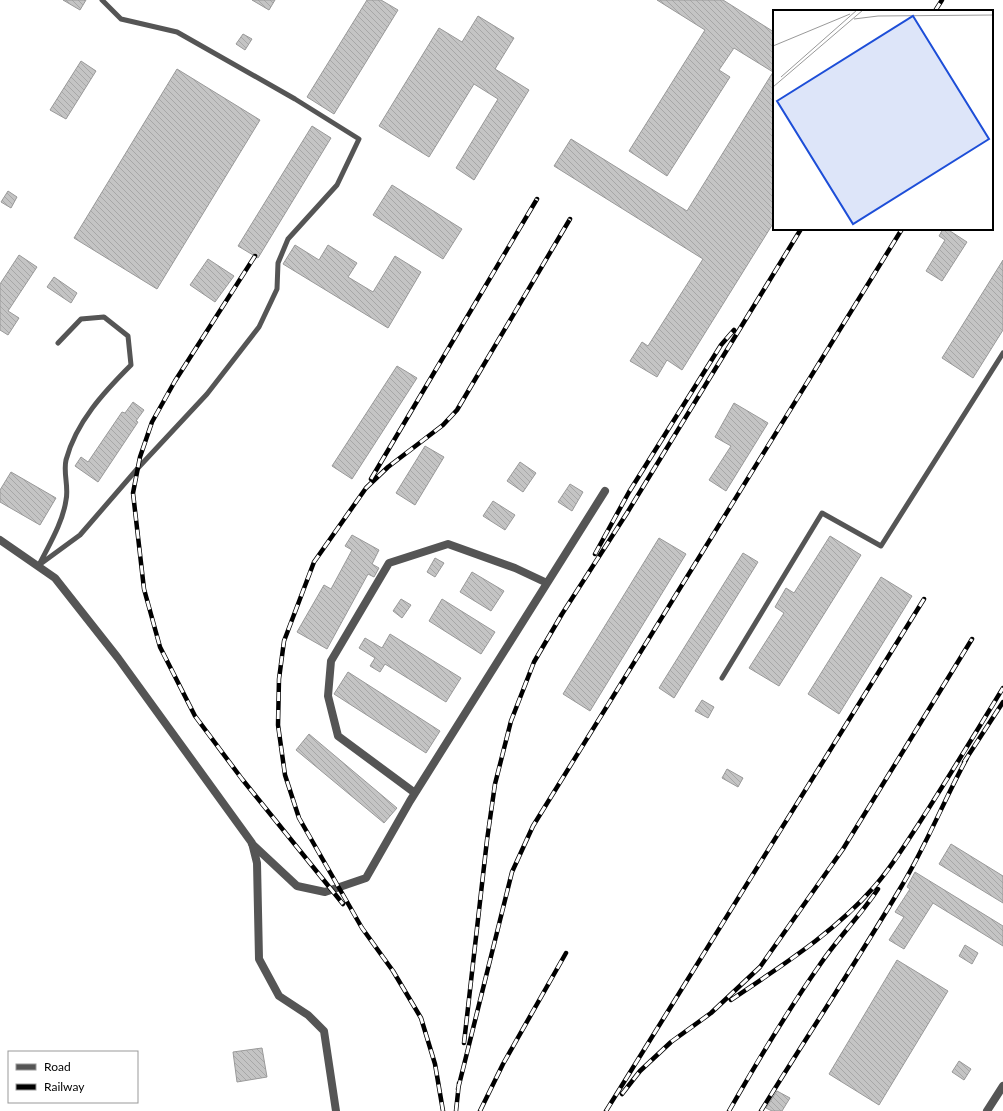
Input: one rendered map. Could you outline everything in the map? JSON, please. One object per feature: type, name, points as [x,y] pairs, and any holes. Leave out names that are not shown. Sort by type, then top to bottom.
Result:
[{"type":"street","points":[[0,540],[55,578],[118,658],[252,843],[297,886],[325,892],[366,878],[415,793],[605,491]]},
{"type":"street","points":[[415,793],[338,736],[328,696],[331,661],[389,563],[448,544],[515,568],[547,584]]},
{"type":"street","points":[[252,843],[257,863],[256,892],[259,959],[279,996],[308,1015],[324,1031],[336,1111]]},
{"type":"street","points":[[987,1111],[1003,1086]]},
{"type":"lane","points":[[39,566],[80,535],[138,468],[207,394],[259,327],[278,289],[278,263],[288,239],[337,185],[359,139],[295,99],[177,32],[121,20],[102,0]]},
{"type":"lane","points":[[39,566],[55,532],[66,500],[66,461],[75,434],[104,392],[131,365],[128,336],[104,317],[81,319],[58,343]]},
{"type":"lane","points":[[722,678],[822,513],[881,546],[1003,352]]},
{"type":"building","points":[[63,0],[86,0],[80,10]]},
{"type":"building","points":[[252,0],[275,0],[269,10]]},
{"type":"building","points":[[367,0],[381,0],[398,10],[334,114],[307,97]]},
{"type":"building","points":[[657,0],[723,0],[773,31],[773,72],[734,48],[719,70],[730,77],[667,176],[629,151],[705,30]]},
{"type":"building","points":[[478,16],[514,38],[495,69],[529,90],[474,180],[456,168],[498,99],[474,84],[429,157],[379,126],[439,28],[462,42]]},
{"type":"building","points":[[243,34],[252,39],[245,50],[236,44]]},
{"type":"building","points":[[81,61],[96,71],[66,119],[50,110]]},
{"type":"building","points":[[177,69],[260,120],[157,289],[74,238]]},
{"type":"building","points":[[773,72],[773,224],[682,370],[667,360],[657,377],[630,361],[642,342],[648,346],[703,259],[554,166],[571,139],[687,211]]},
{"type":"building","points":[[312,126],[331,138],[258,258],[238,246]]},
{"type":"building","points":[[392,185],[462,229],[443,259],[373,215]]},
{"type":"building","points":[[8,191],[17,197],[11,208],[1,202]]},
{"type":"building","points":[[942,230],[949,230],[967,242],[942,281],[926,271],[945,240],[939,236]]},
{"type":"building","points":[[295,245],[319,260],[328,245],[357,263],[348,277],[373,292],[395,256],[421,272],[388,328],[283,264]]},
{"type":"building","points":[[19,255],[37,267],[8,311],[19,318],[8,335],[0,330],[0,284]]},
{"type":"building","points":[[208,259],[234,276],[215,302],[190,285]]},
{"type":"building","points":[[1003,260],[1003,330],[973,378],[942,358]]},
{"type":"building","points":[[54,277],[77,293],[71,303],[47,287]]},
{"type":"building","points":[[397,366],[417,378],[352,479],[332,466]]},
{"type":"building","points":[[133,402],[144,410],[136,421],[138,422],[98,482],[75,466],[81,457],[88,462],[122,412],[125,413]]},
{"type":"building","points":[[734,403],[768,423],[726,491],[709,480],[731,446],[715,437]]},
{"type":"building","points":[[425,446],[444,457],[415,505],[396,493]]},
{"type":"building","points":[[520,462],[536,473],[523,492],[507,481]]},
{"type":"building","points":[[11,472],[56,498],[40,525],[0,502],[0,490]]},
{"type":"building","points":[[570,484],[583,492],[572,511],[558,502]]},
{"type":"building","points":[[493,501],[515,515],[505,530],[483,516]]},
{"type":"building","points":[[352,535],[379,550],[372,564],[379,568],[374,577],[368,574],[327,649],[297,632],[324,585],[331,589],[352,550],[345,546]]},
{"type":"building","points":[[830,536],[861,555],[779,686],[749,668],[784,613],[775,607],[786,588],[794,593]]},
{"type":"building","points":[[659,538],[686,554],[590,711],[563,694]]},
{"type":"building","points":[[743,553],[758,562],[674,698],[659,688]]},
{"type":"building","points":[[435,558],[444,563],[435,577],[427,572]]},
{"type":"building","points":[[472,572],[504,591],[491,611],[460,592]]},
{"type":"building","points":[[881,577],[912,596],[839,714],[808,694]]},
{"type":"building","points":[[401,599],[411,605],[402,618],[393,611]]},
{"type":"building","points":[[442,599],[495,632],[481,654],[429,621]]},
{"type":"building","points":[[390,634],[461,678],[446,702],[385,664],[380,672],[370,666],[375,658],[359,648],[365,638],[382,648]]},
{"type":"building","points":[[348,672],[440,731],[426,753],[334,694]]},
{"type":"building","points":[[702,700],[714,707],[708,718],[695,711]]},
{"type":"building","points":[[309,734],[397,808],[384,823],[296,750]]},
{"type":"building","points":[[727,769],[743,778],[738,787],[722,778]]},
{"type":"building","points":[[951,844],[1003,876],[1003,903],[939,864]]},
{"type":"building","points":[[915,872],[1003,926],[1003,946],[933,903],[904,949],[889,940],[904,917],[895,912],[910,889],[907,887]]},
{"type":"building","points":[[965,945],[978,953],[972,964],[959,956]]},
{"type":"building","points":[[897,960],[948,991],[879,1105],[829,1074]]},
{"type":"building","points":[[262,1048],[267,1077],[237,1082],[233,1052]]},
{"type":"building","points":[[959,1061],[971,1069],[964,1080],[952,1072]]},
{"type":"building","points":[[777,1091],[790,1098],[782,1111],[772,1111],[766,1108]]},
{"type":"railway","points":[[936,10],[942,0]]},
{"type":"railway","points":[[371,479],[537,199]]},
{"type":"railway","points":[[443,1111],[435,1064],[421,1018],[393,971],[362,928],[299,818],[285,775],[278,725],[279,679],[284,641],[314,562],[366,488],[388,467],[443,425],[457,410],[570,219]]},
{"type":"railway","points":[[464,1043],[487,840],[495,784],[511,721],[534,662],[562,614],[627,513],[800,230]]},
{"type":"railway","points":[[458,1089],[512,872],[533,826],[901,230]]},
{"type":"railway","points":[[255,256],[175,381],[152,422],[140,457],[133,493],[144,589],[160,647],[195,716],[242,779],[343,904]]},
{"type":"railway","points":[[595,554],[629,492],[721,345],[734,330]]},
{"type":"railway","points":[[606,1111],[924,599]]},
{"type":"railway","points":[[622,1094],[640,1071],[671,1042],[711,1013],[760,967],[843,849],[972,639]]},
{"type":"railway","points":[[731,1000],[824,934],[858,904],[874,887],[892,865],[918,825],[1003,688]]},
{"type":"railway","points":[[964,762],[1003,702]]},
{"type":"railway","points":[[761,1111],[867,944],[901,887],[919,855],[967,758]]},
{"type":"railway","points":[[729,1111],[772,1038],[807,984],[833,946],[864,909],[878,889]]},
{"type":"railway","points":[[480,1111],[503,1064],[566,953]]},
{"type":"railway","points":[[456,1111],[459,1083]]}]
